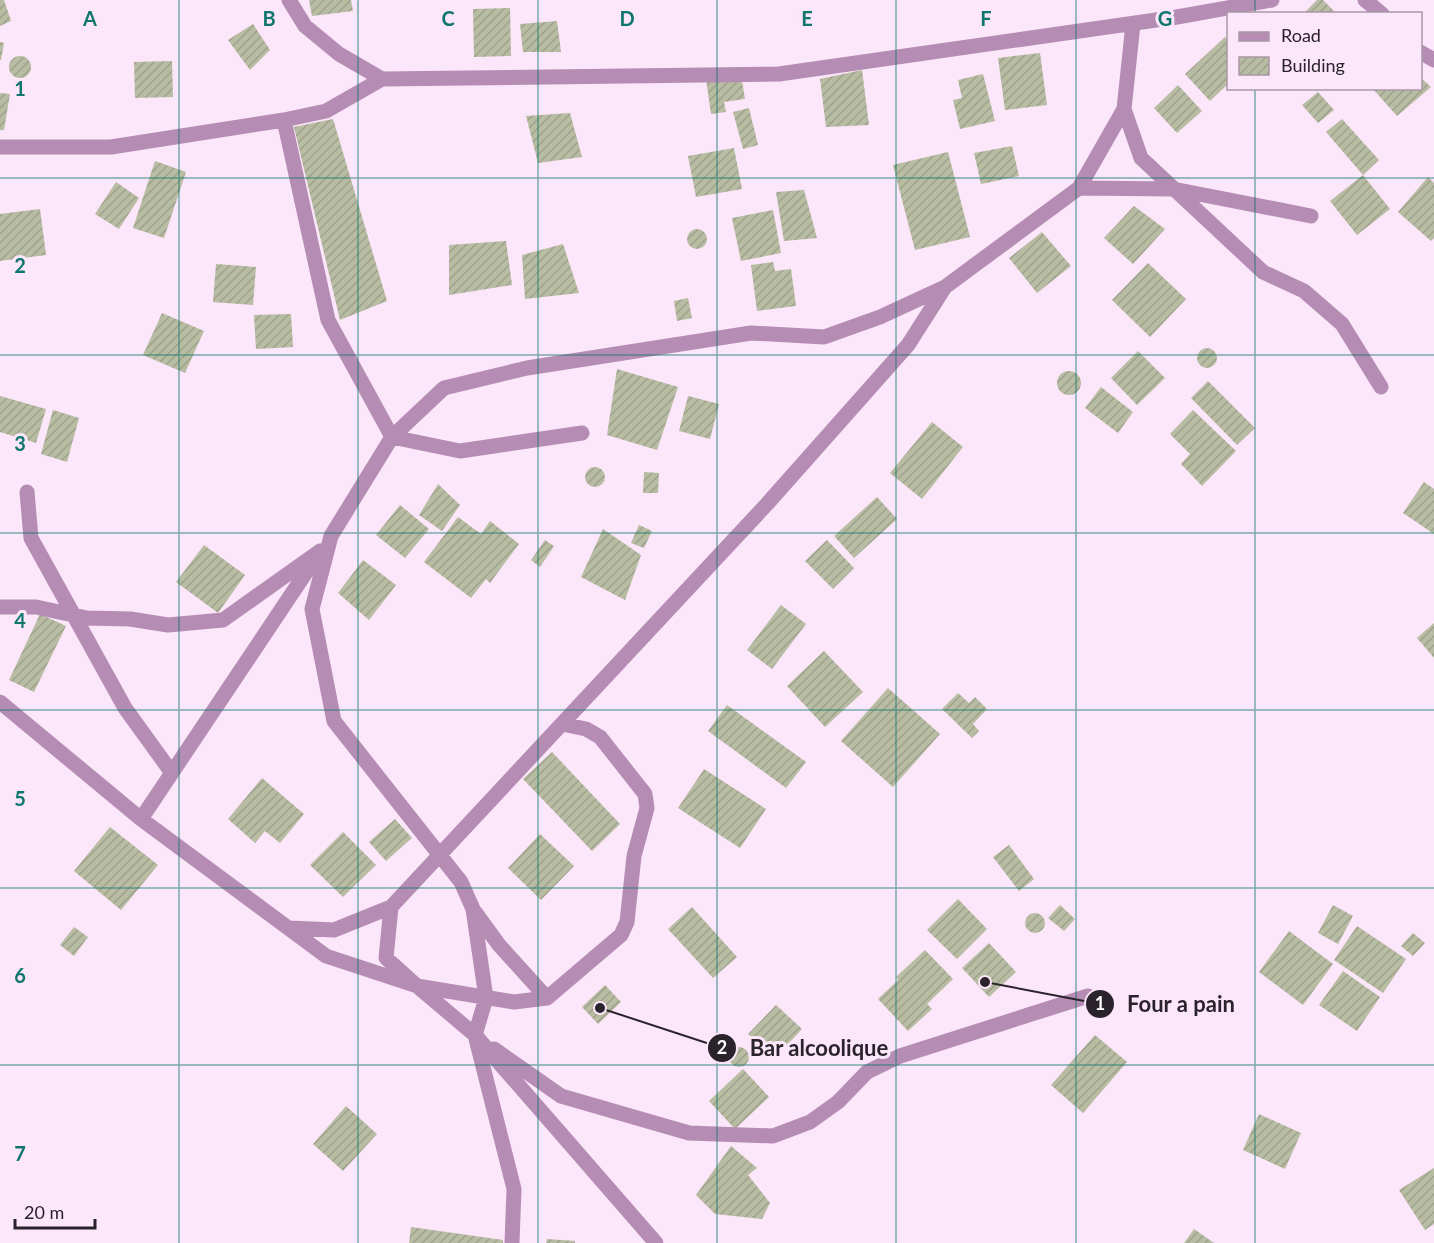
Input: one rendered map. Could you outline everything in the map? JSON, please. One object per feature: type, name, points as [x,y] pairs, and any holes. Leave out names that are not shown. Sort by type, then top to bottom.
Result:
[{"type":"street","points":[[289,0],[305,26],[339,54],[382,79]]},
{"type":"street","points":[[0,147],[111,147],[284,120],[326,111],[382,79],[779,74],[1133,24],[1272,0]]},
{"type":"street","points":[[1365,0],[1380,12]]},
{"type":"street","points":[[141,819],[331,536],[392,437],[444,388],[527,368],[752,333],[824,337],[880,317],[945,287],[1079,188],[1124,109],[1133,24]]},
{"type":"street","points":[[1124,109],[1141,158],[1263,272],[1304,291],[1342,324],[1381,387]]},
{"type":"street","points":[[284,120],[328,320],[392,437],[460,451],[582,433]]},
{"type":"street","points":[[1079,188],[1173,189],[1311,216]]},
{"type":"street","points":[[289,928],[334,930],[391,908],[767,504],[908,345],[945,287]]},
{"type":"street","points":[[27,492],[31,538],[124,708],[172,773]]},
{"type":"street","points":[[331,536],[312,609],[333,721],[461,882],[473,909],[500,945],[547,998]]},
{"type":"street","points":[[0,607],[36,607],[72,614],[168,625],[223,620],[320,551]]},
{"type":"street","points":[[0,702],[141,819],[326,956],[417,986],[514,1002],[547,998],[591,964],[621,935],[627,922],[634,855],[647,808],[645,794],[600,737],[586,729],[562,724]]},
{"type":"street","points":[[391,908],[386,958],[475,1035],[561,1096],[689,1133],[773,1136],[810,1122],[838,1102],[867,1072],[900,1056],[1088,996]]},
{"type":"street","points":[[473,909],[486,998],[475,1035],[514,1189],[512,1243]]},
{"type":"street","points":[[475,1035],[656,1243]]},
{"type":"building","points":[[0,0],[4,0],[11,21],[0,26]]},
{"type":"building","points":[[309,0],[351,0],[353,11],[312,16]]},
{"type":"building","points":[[1317,0],[1323,0],[1335,12],[1305,12]]},
{"type":"building","points":[[510,8],[511,56],[474,57],[473,9]]},
{"type":"building","points":[[557,21],[561,52],[523,52],[520,24]]},
{"type":"building","points":[[253,24],[270,50],[250,70],[228,40]]},
{"type":"building","points":[[1225,37],[1227,40],[1227,85],[1210,101],[1185,74]]},
{"type":"building","points":[[0,42],[4,43],[1,60],[0,60]]},
{"type":"building","points":[[1040,53],[1047,105],[1005,110],[998,58]]},
{"type":"building","points":[[20,56],[28,59],[31,67],[28,75],[20,78],[12,75],[9,67],[12,59]]},
{"type":"building","points":[[172,61],[173,97],[135,98],[134,62]]},
{"type":"building","points":[[862,70],[869,125],[826,127],[820,79]]},
{"type":"building","points":[[983,74],[995,121],[960,129],[953,100],[962,98],[958,80]]},
{"type":"building","points":[[741,75],[745,99],[724,102],[726,112],[711,114],[706,79]]},
{"type":"building","points":[[1422,79],[1431,87],[1397,116],[1374,90],[1422,90]]},
{"type":"building","points":[[1178,85],[1202,111],[1177,133],[1154,108]]},
{"type":"building","points":[[1318,92],[1334,110],[1318,123],[1302,105]]},
{"type":"building","points":[[0,93],[10,94],[4,130],[0,130]]},
{"type":"building","points":[[749,108],[758,145],[743,149],[733,112]]},
{"type":"building","points":[[570,113],[582,157],[538,163],[526,116]]},
{"type":"building","points":[[333,119],[387,301],[340,320],[294,127]]},
{"type":"building","points":[[1342,119],[1379,160],[1363,175],[1326,132]]},
{"type":"building","points":[[1012,146],[1019,176],[981,184],[974,153]]},
{"type":"building","points":[[734,148],[742,189],[696,197],[688,156]]},
{"type":"building","points":[[948,152],[970,237],[915,250],[893,165]]},
{"type":"building","points":[[155,161],[186,172],[164,238],[133,228]]},
{"type":"building","points":[[1363,175],[1390,209],[1357,235],[1330,201]]},
{"type":"building","points":[[1428,177],[1434,183],[1434,238],[1431,241],[1398,212]]},
{"type":"building","points":[[116,182],[139,198],[119,229],[95,214]]},
{"type":"building","points":[[804,190],[817,238],[784,241],[776,192]]},
{"type":"building","points":[[1134,206],[1165,229],[1133,264],[1104,238]]},
{"type":"building","points":[[40,209],[46,255],[0,261],[0,214]]},
{"type":"building","points":[[773,210],[781,253],[741,261],[732,218]]},
{"type":"building","points":[[697,229],[704,232],[707,239],[704,246],[697,249],[690,246],[687,239],[690,232]]},
{"type":"building","points":[[1042,232],[1071,266],[1037,293],[1009,258]]},
{"type":"building","points":[[506,241],[512,285],[449,295],[449,245]]},
{"type":"building","points":[[563,244],[579,293],[525,299],[522,255]]},
{"type":"building","points":[[773,262],[775,271],[791,269],[796,306],[757,311],[751,265]]},
{"type":"building","points":[[1148,263],[1186,299],[1150,337],[1112,300]]},
{"type":"building","points":[[216,264],[256,267],[253,305],[213,302]]},
{"type":"building","points":[[688,298],[692,318],[677,321],[674,301]]},
{"type":"building","points":[[162,313],[204,331],[185,373],[143,355]]},
{"type":"building","points":[[291,314],[293,347],[256,349],[254,315]]},
{"type":"building","points":[[1207,348],[1214,351],[1217,358],[1214,365],[1207,368],[1200,365],[1197,358],[1200,351]]},
{"type":"building","points":[[1138,351],[1165,378],[1137,405],[1111,378]]},
{"type":"building","points":[[617,369],[678,387],[657,450],[607,435]]},
{"type":"building","points":[[1064,371],[1074,371],[1081,378],[1081,388],[1074,395],[1064,395],[1057,388],[1057,378]]},
{"type":"building","points":[[1208,381],[1255,428],[1237,445],[1191,398]]},
{"type":"building","points":[[1101,387],[1133,412],[1118,433],[1085,408]]},
{"type":"building","points":[[0,396],[46,409],[36,443],[0,432]]},
{"type":"building","points":[[688,396],[719,404],[710,439],[679,431]]},
{"type":"building","points":[[53,410],[79,418],[67,462],[41,454]]},
{"type":"building","points":[[1193,410],[1236,451],[1202,486],[1181,464],[1190,454],[1170,434]]},
{"type":"building","points":[[932,422],[963,447],[922,499],[890,473]]},
{"type":"building","points":[[595,467],[602,470],[605,477],[602,484],[595,487],[588,484],[585,477],[588,470]]},
{"type":"building","points":[[644,472],[659,473],[658,493],[643,493]]},
{"type":"building","points":[[1424,482],[1434,489],[1434,534],[1403,513]]},
{"type":"building","points":[[438,484],[460,505],[442,531],[419,515]]},
{"type":"building","points":[[877,497],[897,519],[854,558],[834,536]]},
{"type":"building","points":[[400,505],[429,529],[405,558],[376,535]]},
{"type":"building","points":[[458,517],[481,534],[490,521],[519,544],[490,583],[486,579],[471,598],[424,562]]},
{"type":"building","points":[[639,525],[652,531],[644,548],[631,543]]},
{"type":"building","points":[[603,529],[641,555],[625,600],[581,577]]},
{"type":"building","points":[[545,540],[554,546],[540,567],[531,560]]},
{"type":"building","points":[[827,540],[854,568],[833,589],[805,561]]},
{"type":"building","points":[[204,545],[245,575],[218,613],[176,582]]},
{"type":"building","points":[[363,560],[396,585],[369,620],[338,593]]},
{"type":"building","points":[[781,605],[806,624],[772,669],[747,650]]},
{"type":"building","points":[[40,614],[66,626],[34,692],[9,680]]},
{"type":"building","points":[[1434,623],[1434,658],[1417,638]]},
{"type":"building","points":[[824,651],[863,692],[825,727],[787,686]]},
{"type":"building","points":[[888,688],[940,734],[893,787],[841,741]]},
{"type":"building","points":[[958,693],[969,703],[975,697],[987,709],[973,724],[979,731],[972,738],[942,709]]},
{"type":"building","points":[[727,705],[806,762],[786,788],[708,731]]},
{"type":"building","points":[[552,752],[620,824],[592,851],[523,779]]},
{"type":"building","points":[[704,769],[766,809],[740,848],[678,808]]},
{"type":"building","points":[[262,778],[304,814],[280,843],[265,831],[255,843],[228,819]]},
{"type":"building","points":[[395,819],[412,838],[386,861],[369,842]]},
{"type":"building","points":[[110,827],[158,865],[121,910],[74,871]]},
{"type":"building","points":[[343,832],[376,865],[343,897],[310,865]]},
{"type":"building","points":[[540,834],[574,866],[541,900],[508,868]]},
{"type":"building","points":[[1009,845],[1034,879],[1019,891],[993,857]]},
{"type":"building","points":[[958,899],[987,929],[957,959],[927,930]]},
{"type":"building","points":[[1060,905],[1075,919],[1064,931],[1048,918]]},
{"type":"building","points":[[1333,905],[1353,916],[1338,944],[1318,933]]},
{"type":"building","points":[[692,907],[737,957],[713,978],[668,929]]},
{"type":"building","points":[[1035,913],[1042,916],[1045,923],[1042,930],[1035,933],[1028,930],[1025,923],[1028,916]]},
{"type":"building","points":[[1357,926],[1406,959],[1383,993],[1334,960]]},
{"type":"building","points":[[74,927],[88,937],[74,956],[60,945]]},
{"type":"building","points":[[1289,931],[1333,964],[1303,1005],[1259,972]]},
{"type":"building","points":[[1413,933],[1425,943],[1413,956],[1401,946]]},
{"type":"building","points":[[989,943],[1016,972],[989,997],[962,968]]},
{"type":"building","points":[[925,950],[953,979],[927,1004],[932,1009],[908,1031],[878,999],[898,980],[896,977]]},
{"type":"building","points":[[1343,971],[1380,997],[1357,1031],[1319,1005]]},
{"type":"building","points":[[605,985],[621,1002],[598,1024],[582,1007]]},
{"type":"building","points":[[776,1005],[802,1029],[774,1059],[748,1034]]},
{"type":"building","points":[[1095,1035],[1127,1062],[1083,1113],[1051,1085]]},
{"type":"building","points":[[739,1047],[746,1050],[749,1057],[746,1064],[739,1067],[732,1064],[729,1057],[732,1050]]},
{"type":"building","points":[[743,1069],[769,1097],[735,1129],[709,1101]]},
{"type":"building","points":[[346,1106],[377,1134],[343,1171],[313,1144]]},
{"type":"building","points":[[1259,1114],[1301,1133],[1285,1169],[1243,1150]]},
{"type":"building","points":[[731,1146],[757,1168],[748,1175],[770,1203],[762,1219],[715,1214],[696,1195]]},
{"type":"building","points":[[1434,1168],[1434,1224],[1425,1230],[1399,1190]]},
{"type":"building","points":[[411,1227],[503,1240],[503,1243],[409,1243]]},
{"type":"building","points":[[1194,1229],[1214,1243],[1184,1243]]},
{"type":"building","points":[[547,1239],[575,1241],[575,1243],[546,1243]]},
{"type":"place","name":"Four a pain","points":[[985,982]]},
{"type":"place","name":"Bar alcoolique","points":[[600,1008]]}]
